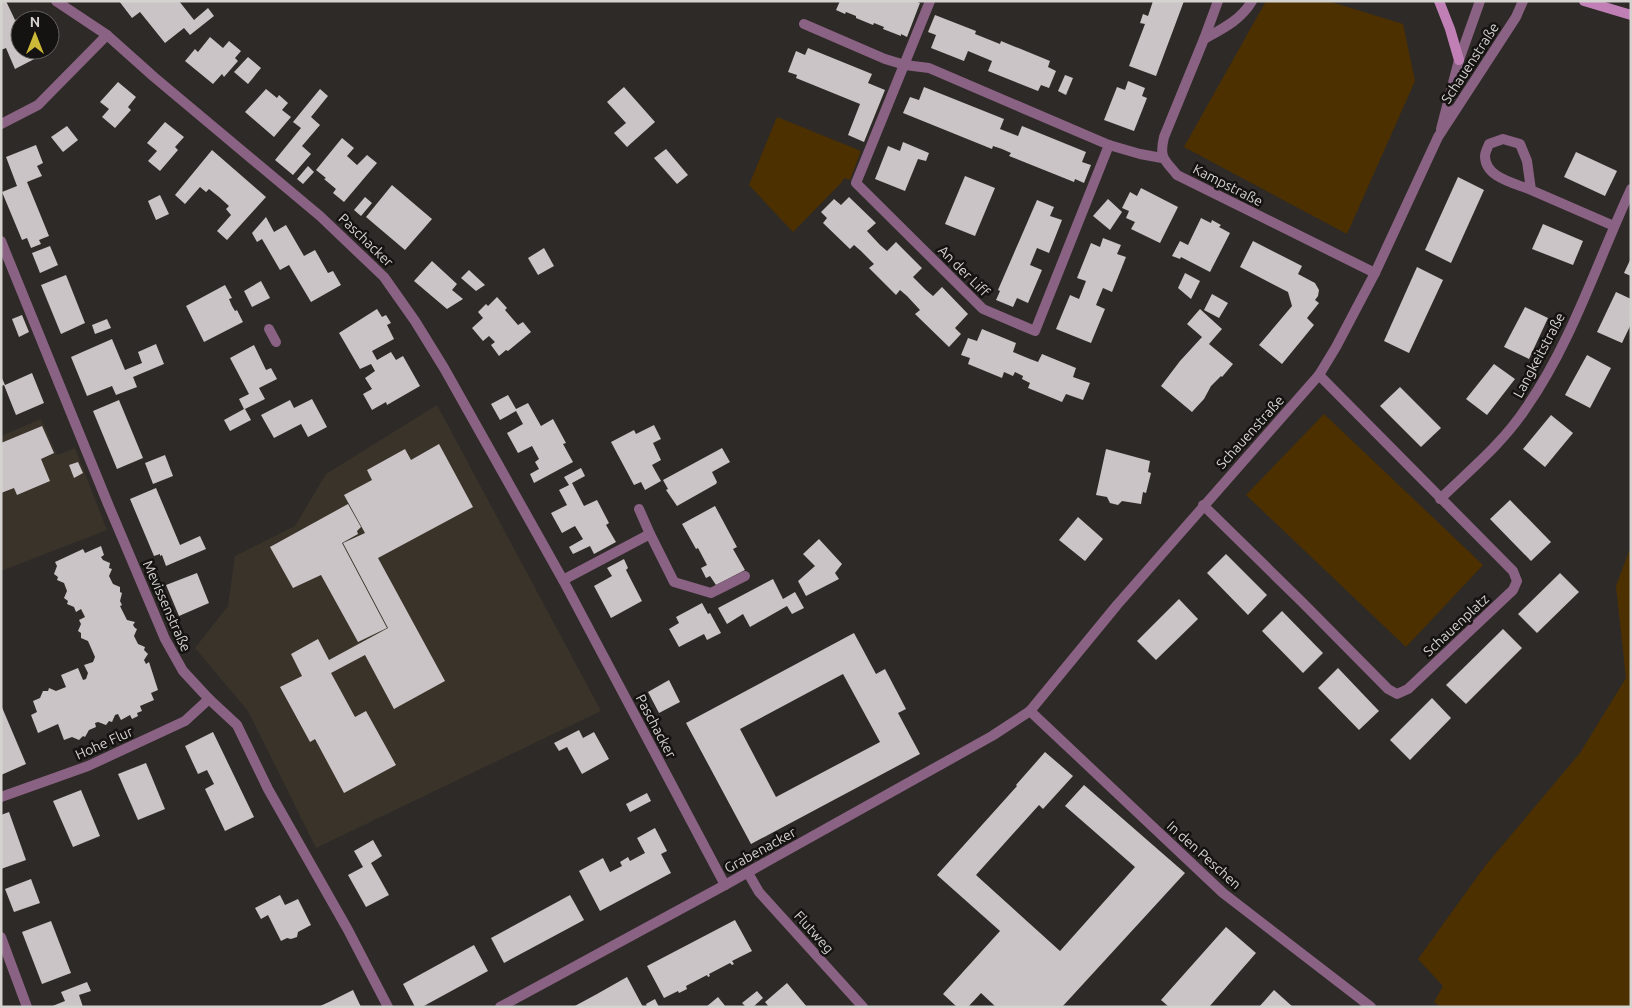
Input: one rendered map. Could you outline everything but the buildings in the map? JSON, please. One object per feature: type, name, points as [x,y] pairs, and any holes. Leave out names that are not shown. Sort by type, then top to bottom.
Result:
[{"type":"main road","points":[[1439,1],[1459,60]]},
{"type":"main road","points":[[1584,1],[1631,15]]},
{"type":"street","name":"Paschacker","points":[[56,1],[107,35],[154,77],[320,216],[384,277],[415,321],[444,368],[563,580],[725,885]]},
{"type":"street","name":"An der Liff","points":[[930,1],[856,183],[983,309],[1035,331],[1109,145]]},
{"type":"street","points":[[804,24],[885,59],[905,65],[929,68],[1109,145],[1162,158],[1161,148],[1164,137],[1218,1]]},
{"type":"street","points":[[1204,39],[1230,26],[1249,7],[1252,1]]},
{"type":"street","name":"Schauenstraße","points":[[1438,138],[1459,60],[1480,1]]},
{"type":"street","name":"Schauenstraße","points":[[1030,711],[1117,605],[1203,505],[1319,375],[1336,347],[1374,273],[1438,138],[1516,17],[1523,1]]},
{"type":"street","points":[[1,124],[38,105],[107,35]]},
{"type":"street","points":[[1531,190],[1527,161],[1520,144],[1503,139],[1490,144],[1485,155],[1490,171],[1500,178],[1614,226]]},
{"type":"street","name":"Kampstraße","points":[[1162,158],[1177,175],[1374,273]]},
{"type":"street","name":"Langkeitstraße","points":[[1440,499],[1498,444],[1526,410],[1549,373],[1568,335],[1631,189]]},
{"type":"street","name":"Mevissenstraße","points":[[1,242],[165,639],[182,671],[236,725],[268,789],[348,930],[388,1007]]},
{"type":"street","points":[[269,329],[276,342]]},
{"type":"street","name":"Schauenplatz","points":[[1203,505],[1388,690],[1397,694],[1408,689],[1513,590],[1517,581],[1513,571],[1319,375]]},
{"type":"street","points":[[639,509],[674,582],[711,593],[745,576]]},
{"type":"street","points":[[563,580],[650,534]]},
{"type":"street","name":"Hohe Flur","points":[[1,796],[88,766],[185,721],[209,699]]},
{"type":"street","name":"Grabenacker","points":[[500,1007],[748,873],[992,736],[1030,711]]},
{"type":"street","name":"In den Peschen","points":[[1030,711],[1223,893],[1371,1007]]},
{"type":"street","name":"Flutweg","points":[[748,873],[759,892],[863,1007]]},
{"type":"street","points":[[1,937],[27,1007]]},
{"type":"shaded area","points":[[1266,1],[1328,1],[1403,24],[1415,81],[1347,234],[1184,147]]},
{"type":"shaded area","points":[[777,117],[861,151],[850,180],[844,178],[793,232],[749,185]]},
{"type":"shaded area","points":[[437,405],[601,711],[316,848],[248,711],[195,648],[228,606],[235,556],[295,526],[326,474]]},
{"type":"shaded area","points":[[1324,414],[1483,565],[1406,647],[1246,495]]},
{"type":"shaded area","points":[[41,419],[57,455],[75,448],[107,530],[1,571],[1,436]]},
{"type":"shaded area","points":[[1631,546],[1631,1007],[1440,1007],[1434,1002],[1443,986],[1418,959],[1485,866],[1580,753],[1626,678],[1616,586]]}]
